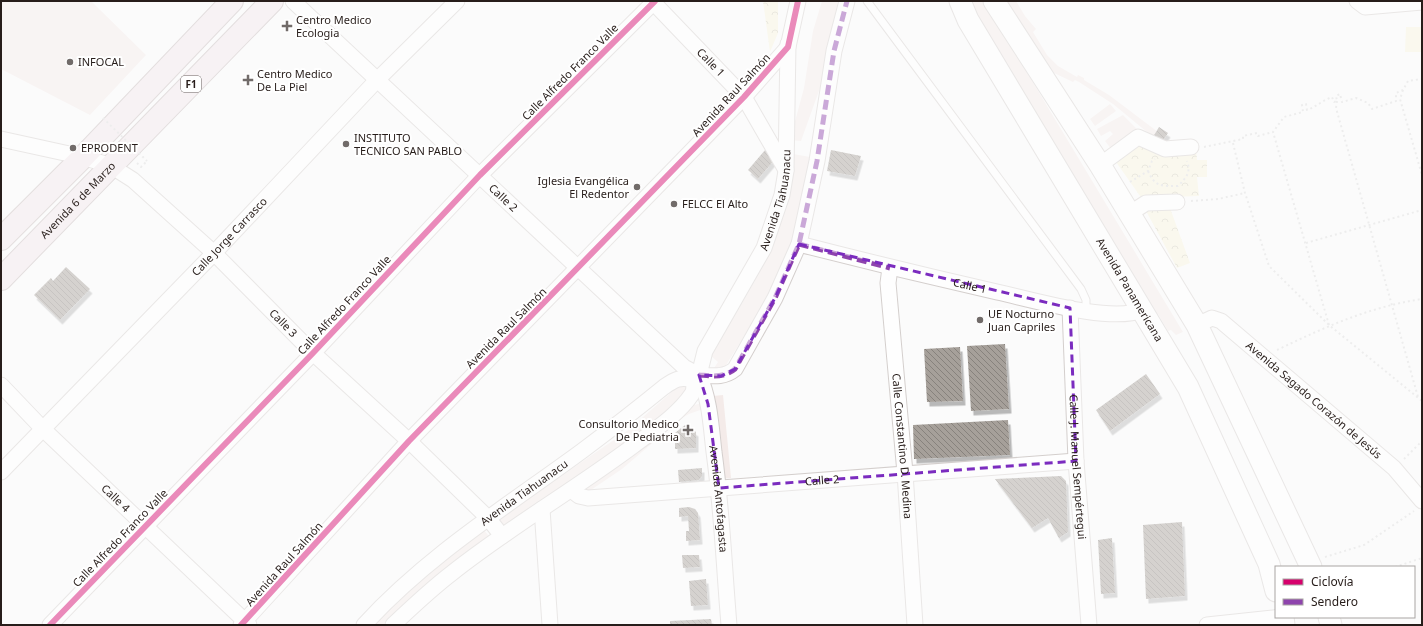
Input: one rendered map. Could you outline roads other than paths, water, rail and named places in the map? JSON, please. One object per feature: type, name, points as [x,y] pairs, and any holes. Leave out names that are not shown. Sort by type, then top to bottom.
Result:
[{"type":"highway","name":"F1","points":[[1,239],[83,157],[232,1]]},
{"type":"highway","name":"Avenida 6 de Marzo","points":[[1,279],[272,1]]},
{"type":"street","name":"Calle 2","points":[[293,1],[696,378]]},
{"type":"street","name":"Calle Jorge Carrasco","points":[[1,472],[214,253],[377,80],[457,1]]},
{"type":"street","name":"Avenida Tiahuanacu","points":[[393,625],[452,572],[502,536],[571,490],[653,431],[680,408],[693,393],[696,378],[705,351],[764,248],[778,207],[786,170],[789,1]]},
{"type":"street","points":[[788,47],[798,1]]},
{"type":"street","points":[[696,378],[728,375],[735,369],[775,298],[799,244],[817,161],[834,51],[847,1]]},
{"type":"street","name":"Avenida Panamericana","points":[[960,1],[968,20],[1188,387],[1269,564],[1275,587]]},
{"type":"street","points":[[994,1],[1100,165],[1198,325],[1310,565]]},
{"type":"street","points":[[1357,1],[1365,7],[1422,2]]},
{"type":"street","name":"Calle 1","points":[[654,2],[744,97],[786,170]]},
{"type":"street","name":"Calle Alfredo Franco Valle","points":[[50,625],[313,353],[480,175],[654,2]]},
{"type":"street","name":"Avenida Raul Salmón","points":[[245,624],[409,441],[744,97],[788,47]]},
{"type":"street","points":[[1100,165],[1138,137],[1165,149],[1187,152]]},
{"type":"street","name":"Calle 3","points":[[1,139],[83,157],[111,166],[133,180],[214,253],[313,353],[409,441],[488,518],[502,536]]},
{"type":"street","points":[[1130,214],[1146,203],[1177,202]]},
{"type":"street","name":"Calle 1","points":[[799,244],[890,268],[1070,308],[1125,315],[1143,310]]},
{"type":"street","name":"Calle Constantino D. Medina","points":[[890,268],[888,283],[905,473],[915,625]]},
{"type":"street","name":"Calle J. Manuel Sempértegui","points":[[1070,308],[1076,462],[1089,625]]},
{"type":"street","name":"Avenida Sagado Corazón de Jesús","points":[[1198,325],[1212,318],[1221,321],[1394,468],[1419,506]]},
{"type":"street","name":"Avenida Tiahuanacu","points":[[364,625],[412,577],[488,518],[583,450],[669,384],[678,378],[696,378]]},
{"type":"street","name":"Avenida Antofagasta","points":[[696,378],[705,389],[708,404],[719,488],[729,625]]},
{"type":"street","name":"Calle 4","points":[[1,385],[43,429],[245,624]]},
{"type":"street","name":"Calle 2","points":[[571,490],[579,496],[588,498],[905,473],[1076,462]]},
{"type":"street","points":[[542,509],[550,625]]},
{"type":"street","points":[[1207,625],[1275,618]]},
{"type":"lane","points":[[867,1],[1080,289],[1086,300],[1086,310]]},
{"type":"place","name":"Centro Medico Ecologia","points":[[287,26]]},
{"type":"place","name":"INFOCAL","points":[[70,62]]},
{"type":"place","name":"Centro Medico De La Piel","points":[[248,80]]},
{"type":"place","name":"INSTITUTO TECNICO SAN PABLO","points":[[346,144]]},
{"type":"place","name":"EPRODENT","points":[[73,148]]},
{"type":"place","name":"Iglesia Evangélica El Redentor","points":[[637,187]]},
{"type":"place","name":"FELCC El Alto","points":[[674,204]]},
{"type":"place","name":"UE Nocturno Juan Capriles","points":[[980,320]]},
{"type":"place","name":"Consultorio Medico De Pediatria","points":[[688,430]]}]
